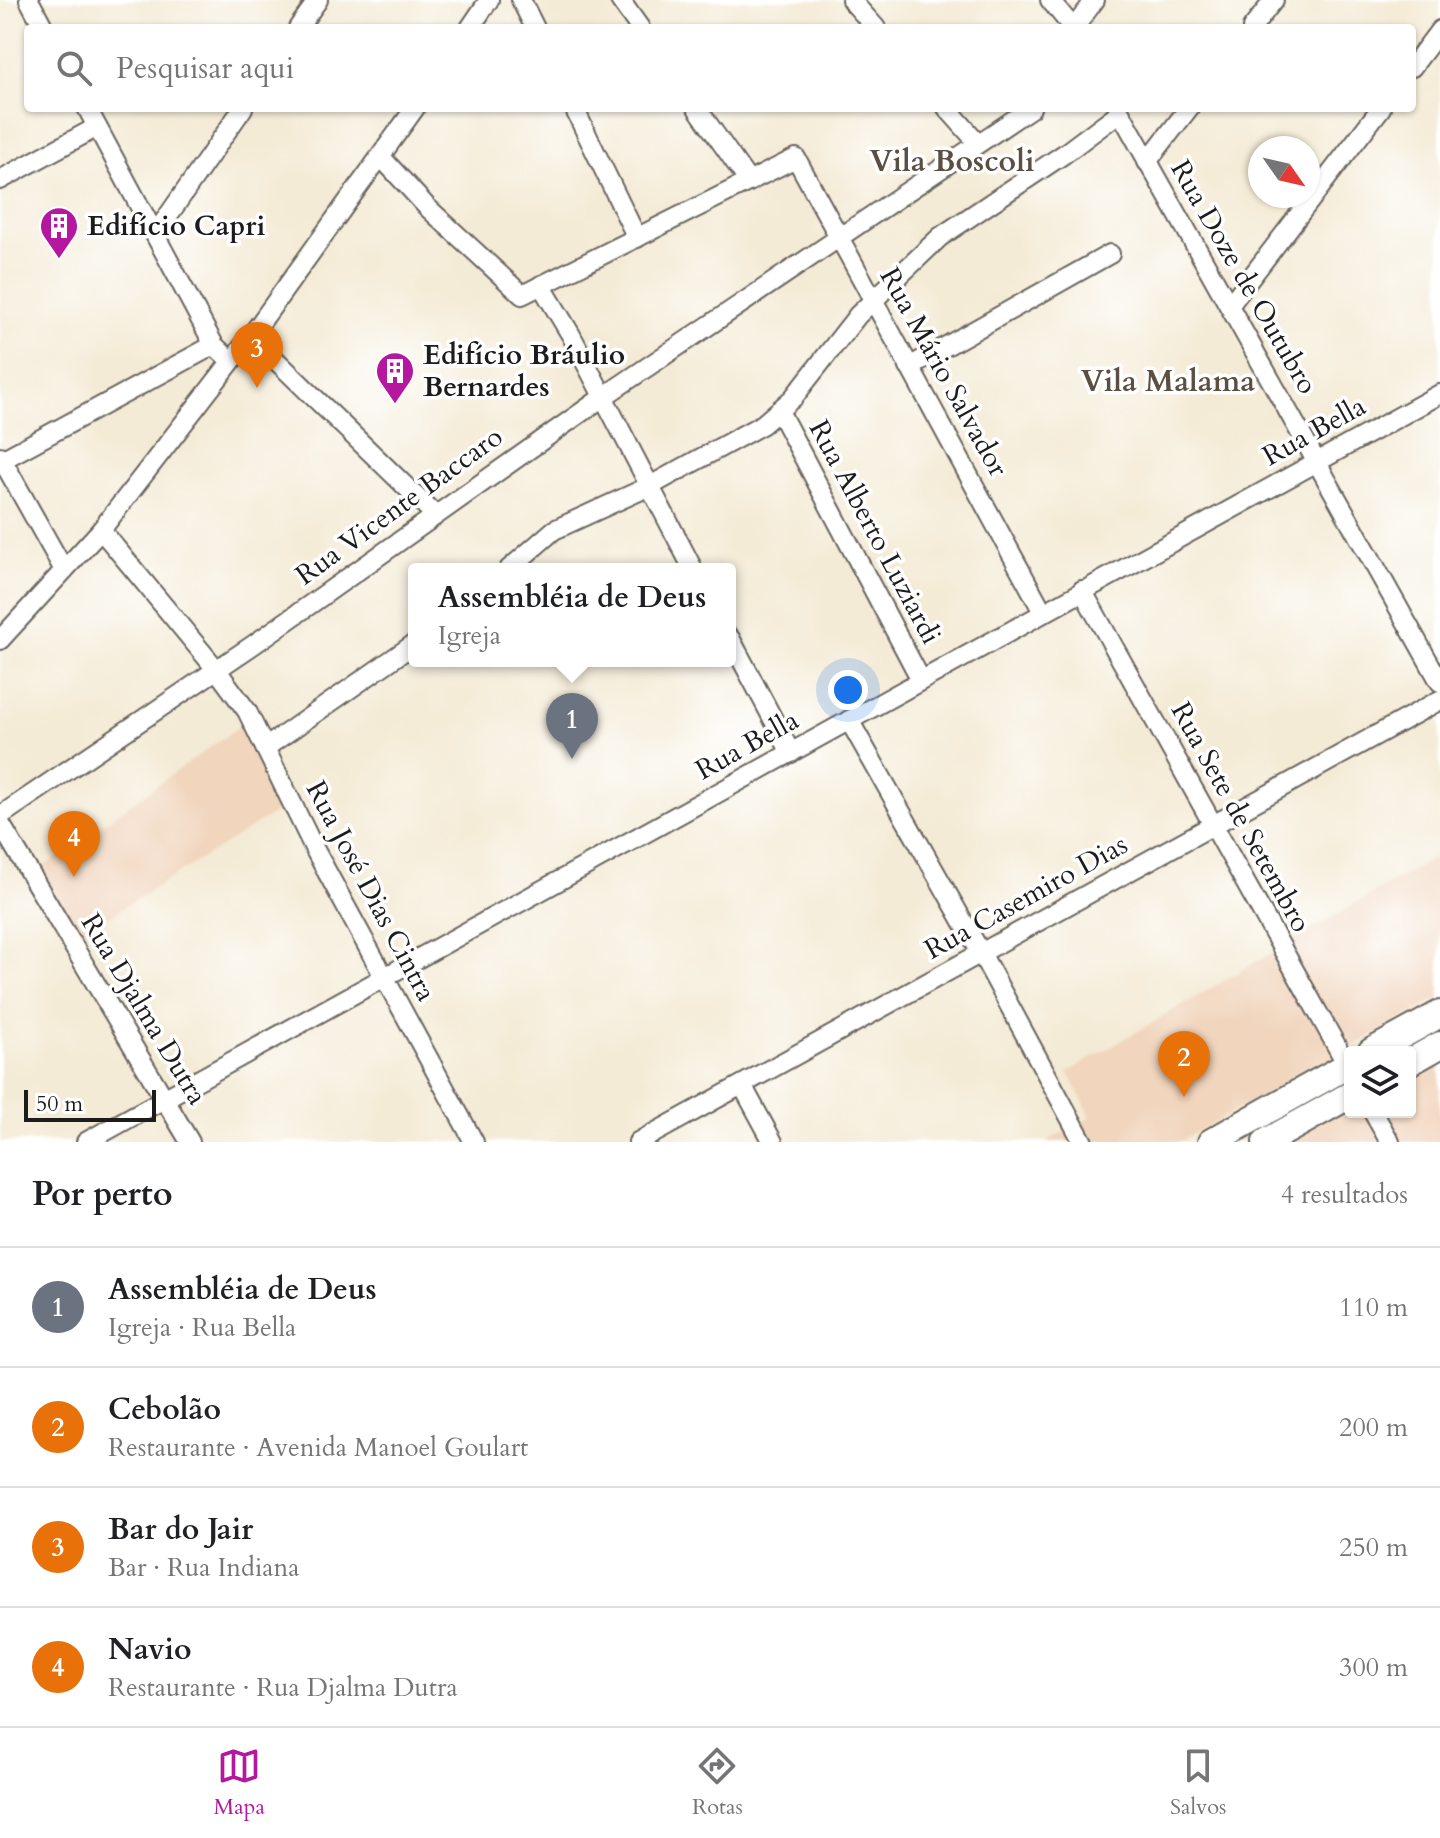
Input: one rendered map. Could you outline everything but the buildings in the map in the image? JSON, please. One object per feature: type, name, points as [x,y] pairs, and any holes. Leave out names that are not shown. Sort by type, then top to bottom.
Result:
[{"type":"main road","points":[[1382,1046],[1440,1014]]},
{"type":"main road","points":[[1416,1059],[1440,1045]]},
{"type":"main road","points":[[1211,1142],[1344,1069]]},
{"type":"main road","points":[[1266,1142],[1344,1098]]},
{"type":"street","points":[[29,0],[42,24]]},
{"type":"street","points":[[301,24],[318,0]]},
{"type":"street","points":[[473,24],[489,0]]},
{"type":"street","points":[[521,0],[533,24]]},
{"type":"street","points":[[620,0],[637,24]]},
{"type":"street","points":[[851,0],[872,24]]},
{"type":"street","points":[[1050,0],[1071,24]]},
{"type":"street","points":[[1077,24],[1095,0]]},
{"type":"street","points":[[1255,24],[1274,0]]},
{"type":"street","points":[[1416,62],[1440,30]]},
{"type":"street","points":[[89,112],[214,345],[231,361]]},
{"type":"street","points":[[156,233],[240,112]]},
{"type":"street","points":[[0,640],[101,530],[251,336],[412,112]]},
{"type":"street","points":[[576,112],[637,238]]},
{"type":"street","points":[[381,157],[427,207],[522,295],[749,182],[700,112]]},
{"type":"street","points":[[951,112],[978,143]]},
{"type":"street","name":"Rua Vicente Baccaro","points":[[0,816],[216,669],[603,397],[1025,112]]},
{"type":"street","points":[[516,563],[554,530],[650,486],[763,424],[793,398],[858,315],[955,224],[1064,154],[1116,112]]},
{"type":"street","name":"Rua Doze de Outubro","points":[[1120,112],[1440,682]]},
{"type":"street","points":[[1147,162],[1186,112]]},
{"type":"street","points":[[1229,306],[1378,112]]},
{"type":"street","points":[[0,180],[97,127]]},
{"type":"street","name":"Rua Mário Salvador","points":[[749,182],[796,158],[1043,612]]},
{"type":"street","points":[[909,367],[1110,254]]},
{"type":"street","points":[[541,285],[690,563]]},
{"type":"street","points":[[251,336],[435,515]]},
{"type":"street","points":[[64,570],[1,459],[214,345]]},
{"type":"street","name":"Rua Bella","points":[[86,1142],[1440,394]]},
{"type":"street","name":"Rua Alberto Luziardi","points":[[779,411],[921,680]]},
{"type":"street","name":"Rua José Dias Cintra","points":[[101,530],[247,711],[315,850],[474,1142]]},
{"type":"street","name":"Rua Sete de Setembro","points":[[1082,590],[1344,1057]]},
{"type":"street","points":[[265,748],[408,648]]},
{"type":"street","points":[[736,649],[791,753]]},
{"type":"street","name":"Rua Casemiro Dias","points":[[638,1142],[1440,700]]},
{"type":"street","points":[[849,720],[981,953],[1083,1142]]},
{"type":"street","name":"Rua Djalma Dutra","points":[[0,823],[190,1142]]},
{"type":"street","points":[[742,1085],[773,1142]]},
{"type":"street","points":[[1376,1118],[1390,1142]]},
{"type":"shaded area","points":[[244,723],[284,807],[80,935],[40,869]]},
{"type":"shaded area","points":[[1440,854],[1440,998],[1353,1046],[1344,1046],[1344,1051],[1179,1142],[1045,1142],[1091,1117],[1068,1072]]},
{"type":"shaded area","points":[[1440,1055],[1440,1142],[1284,1142],[1344,1108],[1344,1118],[1416,1118],[1416,1069]]},
{"type":"place","name":"Edifício Capri","points":[[59,260]]},
{"type":"place","name":"Bar do Jair","points":[[257,388]]},
{"type":"place","name":"Edifício Bráulio Bernardes","points":[[395,405]]},
{"type":"place","name":"Assembléia de Deus","points":[[572,759]]},
{"type":"place","name":"Navio","points":[[74,877]]},
{"type":"place","name":"Cebolão","points":[[1184,1097]]},
{"type":"district","name":"Vila Boscoli","points":[[952,161]]},
{"type":"district","name":"Vila Malama","points":[[1168,381]]}]
